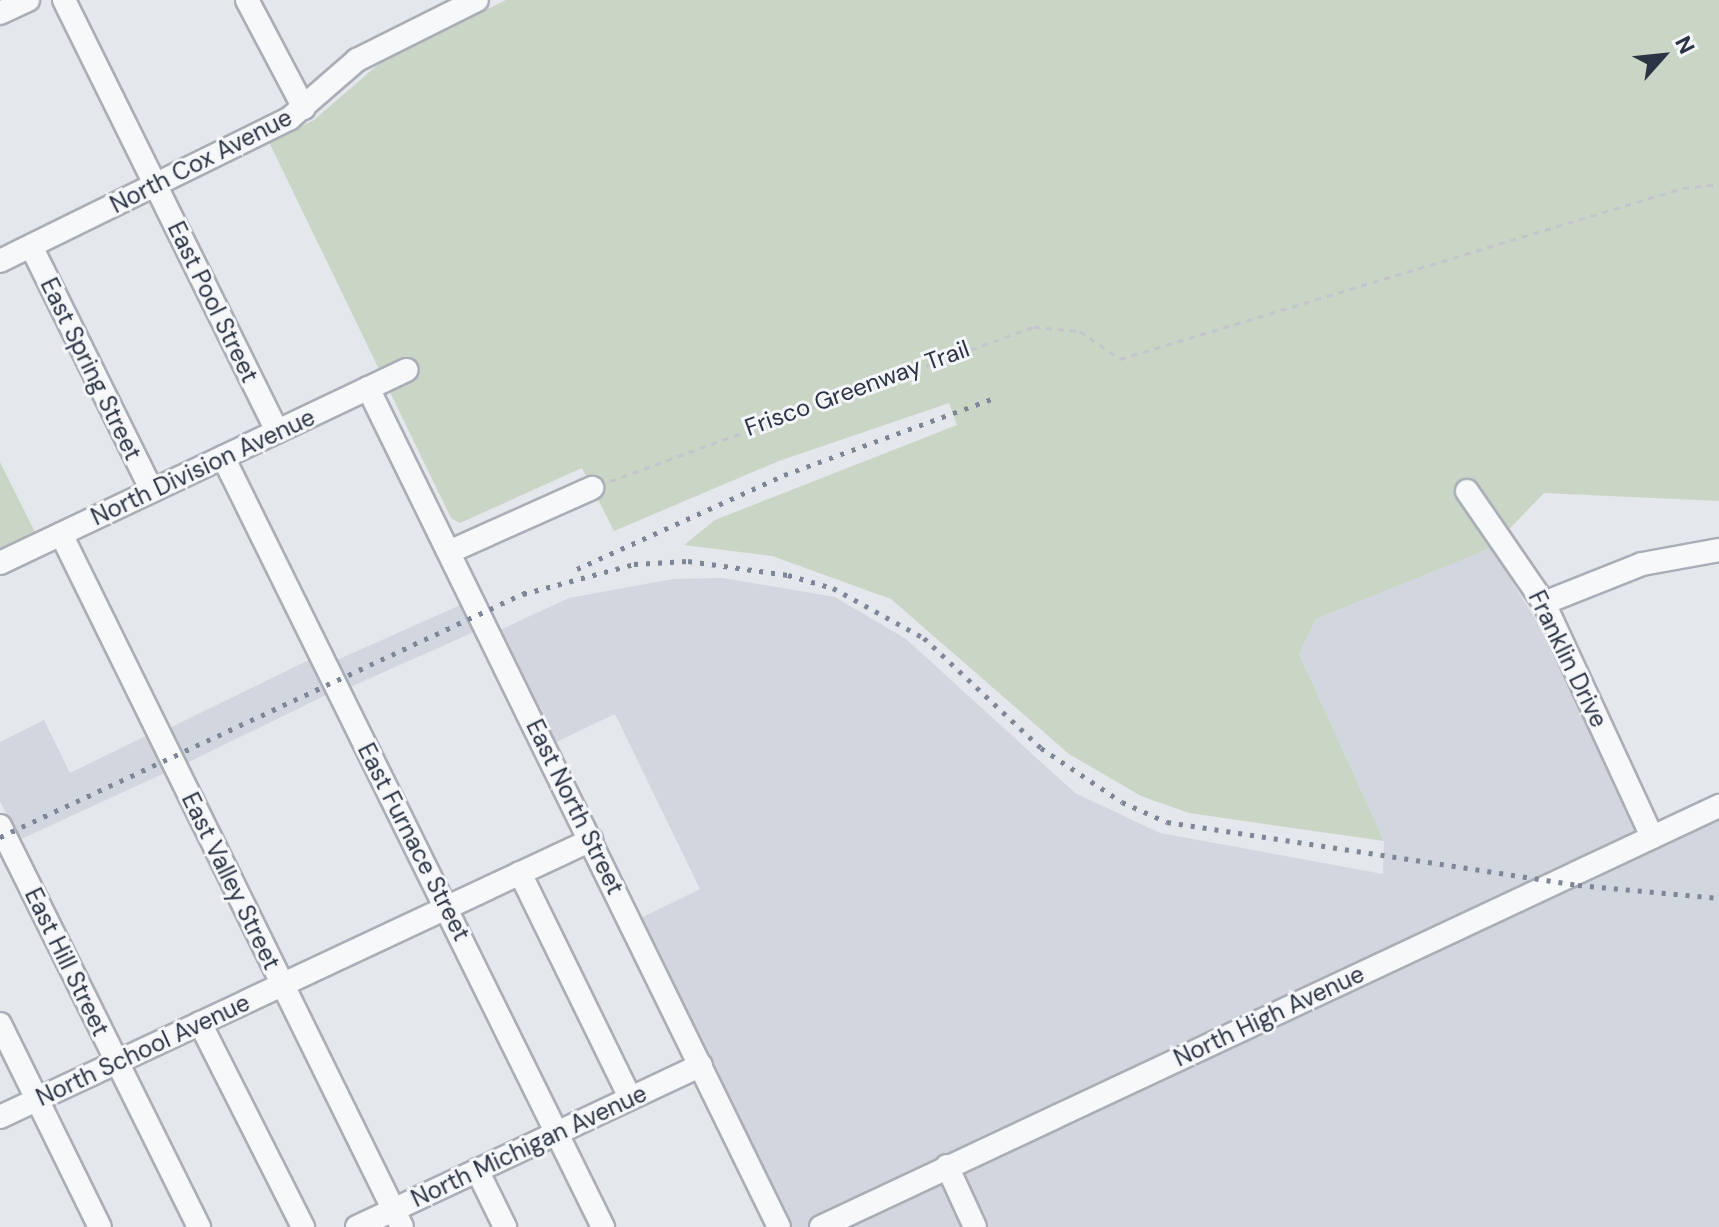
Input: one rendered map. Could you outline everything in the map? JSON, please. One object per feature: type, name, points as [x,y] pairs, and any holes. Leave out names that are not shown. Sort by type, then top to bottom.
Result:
[{"type":"street","points":[[0,13],[28,0]]},
{"type":"street","name":"East Pool Street","points":[[64,0],[277,431]]},
{"type":"street","name":"North Cox Avenue","points":[[0,261],[155,186],[304,108],[357,60],[477,0]]},
{"type":"street","points":[[253,2],[304,108]]},
{"type":"street","name":"East Spring Street","points":[[31,246],[152,491]]},
{"type":"street","name":"North Division Avenue","points":[[0,563],[406,370]]},
{"type":"street","name":"East North Street","points":[[368,388],[779,1227]]},
{"type":"street","name":"East Furnace Street","points":[[223,457],[603,1227]]},
{"type":"street","points":[[449,552],[592,488]]},
{"type":"street","name":"Franklin Drive","points":[[1467,491],[1544,603],[1652,837]]},
{"type":"street","name":"East Valley Street","points":[[61,534],[398,1218]]},
{"type":"street","points":[[1544,603],[1642,564],[1719,550]]},
{"type":"street","name":"North High Avenue","points":[[821,1227],[1719,806]]},
{"type":"street","name":"East Hill Street","points":[[0,826],[199,1227]]},
{"type":"street","name":"North School Avenue","points":[[0,1117],[591,840]]},
{"type":"street","points":[[520,873],[630,1098]]},
{"type":"street","points":[[200,1023],[303,1227]]},
{"type":"street","points":[[0,1024],[100,1227]]},
{"type":"street","name":"North Michigan Avenue","points":[[357,1227],[398,1218],[477,1170],[701,1065]]},
{"type":"street","points":[[947,1166],[975,1227]]},
{"type":"street","points":[[477,1170],[505,1227]]},
{"type":"path","name":"Frisco Greenway Trail","points":[[592,488],[1034,327],[1080,331],[1120,359],[1683,188],[1719,184]]},
{"type":"shaded area","points":[[1491,548],[1536,620],[1645,850],[1719,816],[1719,1227],[790,1227],[639,919],[700,889],[615,714],[554,743],[498,631],[569,598],[673,579],[723,578],[835,597],[906,639],[1075,793],[1160,833],[1383,874],[1384,841],[1299,654],[1316,619]]},
{"type":"shaded area","points":[[465,603],[477,630],[347,688],[335,661]]},
{"type":"shaded area","points":[[311,659],[328,694],[184,764],[167,729]]},
{"type":"shaded area","points":[[44,720],[70,773],[150,734],[169,771],[19,840],[0,801],[0,742]]},
{"type":"green space","points":[[506,0],[1719,0],[1719,501],[1544,493],[1491,548],[1316,619],[1299,654],[1384,841],[1189,813],[1141,796],[1069,754],[891,599],[772,556],[684,545],[715,520],[957,425],[949,403],[779,461],[614,531],[582,468],[460,523],[451,518],[269,142],[314,120],[382,61]]},
{"type":"green space","points":[[0,462],[36,534],[0,551]]},
{"type":"railway","points":[[577,569],[784,475],[997,397]]},
{"type":"railway","points":[[523,594],[634,564],[688,561],[788,575],[833,588],[924,638],[1041,748],[1122,802],[1167,822],[1578,885],[1719,898]]},
{"type":"railway","points":[[0,837],[533,589]]}]
